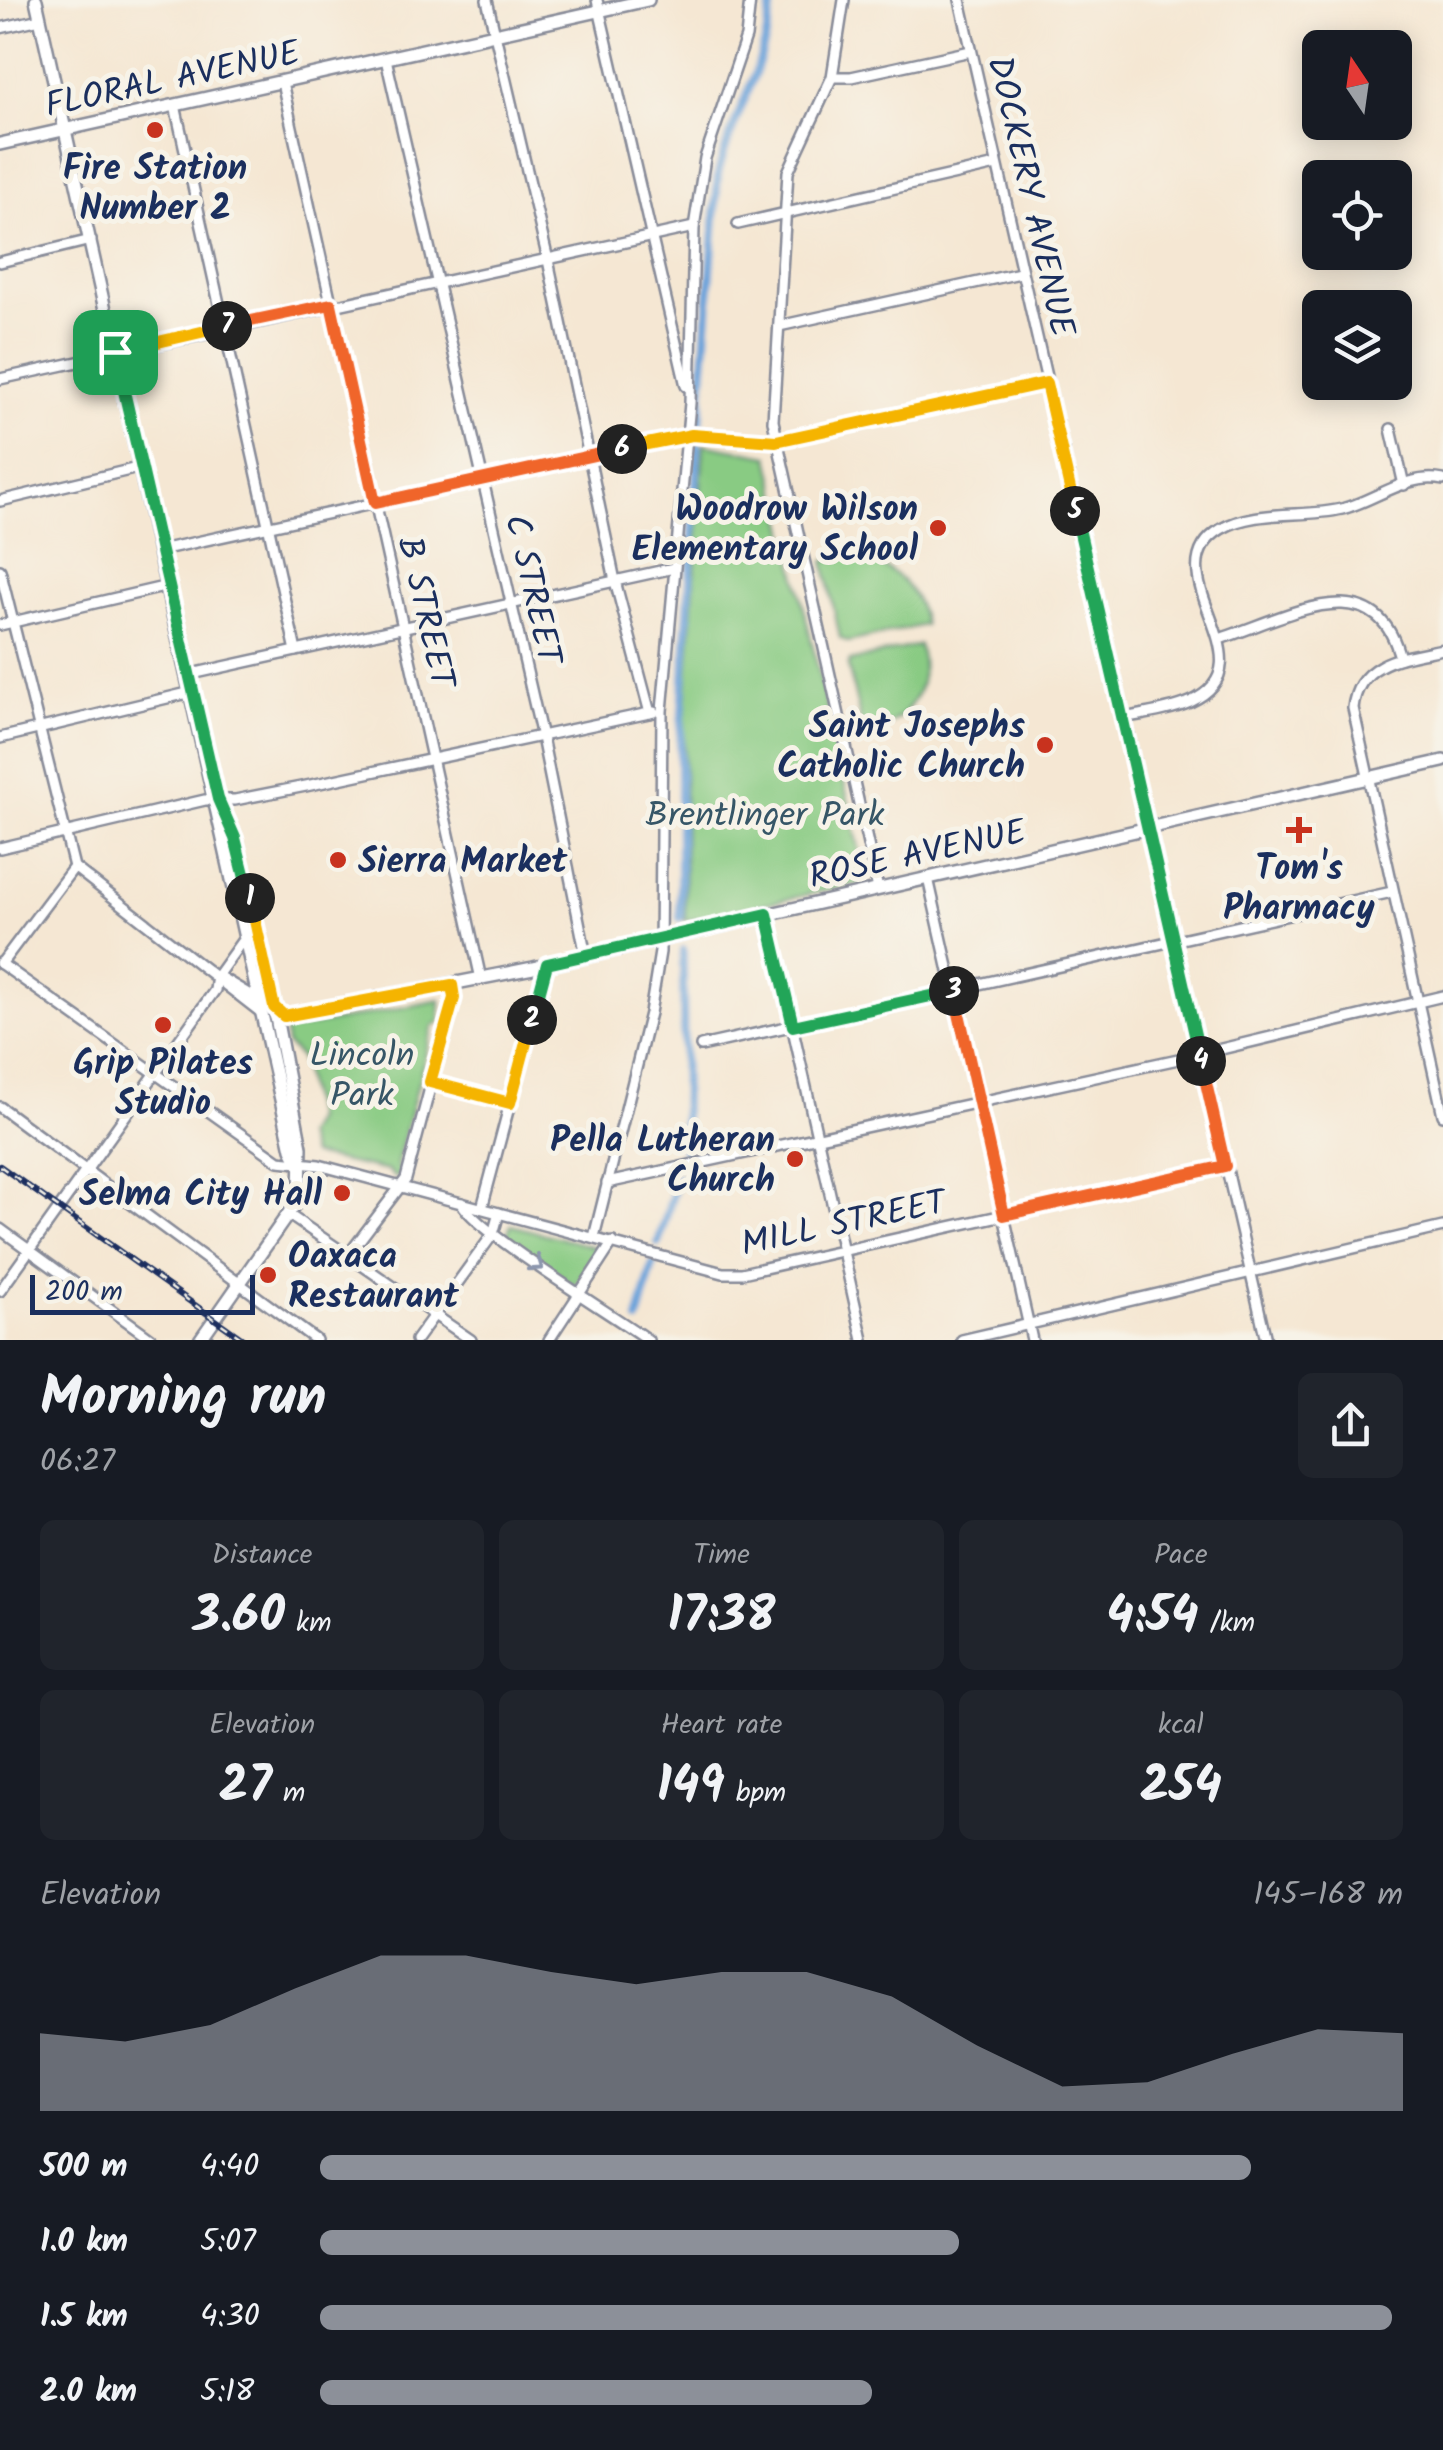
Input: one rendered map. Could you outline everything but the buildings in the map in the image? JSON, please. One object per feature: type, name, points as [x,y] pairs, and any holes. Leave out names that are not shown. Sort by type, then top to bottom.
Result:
[{"type":"main road","points":[[36,0],[218,799],[242,940],[292,1147],[300,1165]]},
{"type":"main road","name":"FLORAL AVENUE","points":[[0,144],[494,34],[598,5],[648,0]]},
{"type":"main road","name":"ROSE AVENUE","points":[[278,1014],[481,979],[1443,761]]},
{"type":"main road","points":[[200,1340],[300,1197],[301,1146],[278,1014],[235,838],[218,799]]},
{"type":"street","points":[[488,0],[548,260],[586,457],[650,713]]},
{"type":"street","points":[[594,1238],[650,1013],[660,940],[662,711],[690,403],[694,227],[705,158],[746,37],[750,0]]},
{"type":"street","points":[[844,0],[832,76],[791,164],[784,213],[776,441],[878,889]]},
{"type":"street","name":"DOCKERY AVENUE","points":[[960,0],[1266,1340]]},
{"type":"street","points":[[598,5],[690,403]]},
{"type":"street","points":[[0,28],[40,19]]},
{"type":"street","points":[[832,76],[851,77],[971,51]]},
{"type":"street","name":"C STREET","points":[[386,59],[542,737],[586,956]]},
{"type":"street","name":"B STREET","points":[[282,82],[481,979]]},
{"type":"street","points":[[175,105],[296,651]]},
{"type":"street","points":[[738,224],[996,165]]},
{"type":"street","points":[[0,379],[226,326],[694,227]]},
{"type":"street","points":[[0,262],[92,240]]},
{"type":"street","points":[[779,326],[1020,273]]},
{"type":"street","points":[[160,550],[684,436],[776,441],[1046,383]]},
{"type":"street","points":[[1391,428],[1404,484]]},
{"type":"street","points":[[0,501],[142,467]]},
{"type":"street","points":[[1122,718],[1186,704],[1205,692],[1220,668],[1219,639],[1197,574],[1200,552],[1216,533],[1244,521],[1344,508],[1422,479],[1443,480]]},
{"type":"street","points":[[188,674],[674,568]]},
{"type":"street","points":[[0,570],[74,867],[93,886],[260,1007],[278,1014]]},
{"type":"street","points":[[0,625],[168,586]]},
{"type":"street","points":[[1219,639],[1328,605],[1354,603],[1369,608],[1387,622],[1400,658]]},
{"type":"street","points":[[1442,1108],[1353,714],[1354,695],[1373,668],[1443,649]]},
{"type":"street","points":[[0,738],[192,692]]},
{"type":"street","points":[[0,848],[218,799],[253,796],[662,711]]},
{"type":"street","points":[[0,964],[74,867]]},
{"type":"street","points":[[928,878],[1032,1340]]},
{"type":"street","points":[[701,1046],[1392,892]]},
{"type":"street","points":[[767,914],[863,1340]]},
{"type":"street","points":[[0,1291],[216,988],[217,976],[242,940]]},
{"type":"street","name":"MILL STREET","points":[[0,964],[279,1161],[319,1165],[732,1274],[1225,1166]]},
{"type":"street","points":[[482,1208],[547,964]]},
{"type":"street","points":[[349,1254],[406,1179],[454,998],[452,985]]},
{"type":"street","points":[[607,1183],[1443,996]]},
{"type":"street","points":[[430,1082],[510,1103]]},
{"type":"street","points":[[0,1106],[316,1340]]},
{"type":"street","points":[[462,1203],[466,1212],[493,1234],[648,1340]]},
{"type":"street","points":[[416,1340],[493,1234],[500,1213]]},
{"type":"street","points":[[289,1215],[471,1340]]},
{"type":"street","points":[[962,1340],[1443,1227]]},
{"type":"street","points":[[0,1229],[153,1340]]},
{"type":"street","points":[[549,1340],[582,1295],[613,1242]]},
{"type":"green space","name":"Brentlinger Park","points":[[704,444],[769,456],[866,878],[862,883],[685,921],[684,731]]},
{"type":"green space","points":[[850,557],[877,564],[899,578],[915,598],[924,625],[848,642],[840,638],[824,561]]},
{"type":"green space","points":[[919,645],[922,676],[912,702],[893,722],[864,734],[850,661]]},
{"type":"green space","name":"Lincoln Park","points":[[440,1000],[440,1022],[433,1026],[397,1164],[400,1175],[395,1178],[388,1171],[311,1155],[305,1136],[314,1119],[300,1057],[287,1045],[285,1031]]},
{"type":"green space","points":[[511,1225],[595,1247],[598,1256],[574,1286],[506,1236]]},
{"type":"waterway","points":[[700,422],[718,174],[763,48],[772,0]]},
{"type":"waterway","points":[[680,918],[680,747],[698,446]]},
{"type":"waterway","points":[[683,950],[684,1153]]},
{"type":"waterway","points":[[658,1243],[678,1177]]},
{"type":"waterway","points":[[638,1320],[653,1264]]},
{"type":"railway","points":[[0,1166],[244,1340]]},
{"type":"place","name":"Fire Station Number 2","points":[[155,130]]},
{"type":"place","name":"Woodrow Wilson Elementary School","points":[[938,528]]},
{"type":"place","name":"Saint Josephs Catholic Church","points":[[1045,745]]},
{"type":"place","name":"Tom's Pharmacy","points":[[1299,830]]},
{"type":"place","name":"Sierra Market","points":[[338,860]]},
{"type":"place","name":"Grip Pilates Studio","points":[[163,1025]]},
{"type":"place","name":"Pella Lutheran Church","points":[[795,1159]]},
{"type":"place","name":"Selma City Hall","points":[[342,1193]]},
{"type":"place","name":"Oaxaca Restaurant","points":[[268,1275]]},
{"type":"route","points":[[331,304],[375,503],[684,436],[776,441],[1046,383],[1225,1166],[1004,1215],[954,990],[793,1026],[767,914],[547,964],[510,1103],[430,1082],[454,998],[452,985],[284,1016],[274,1007],[235,838],[218,799],[115,352],[331,304]]}]
